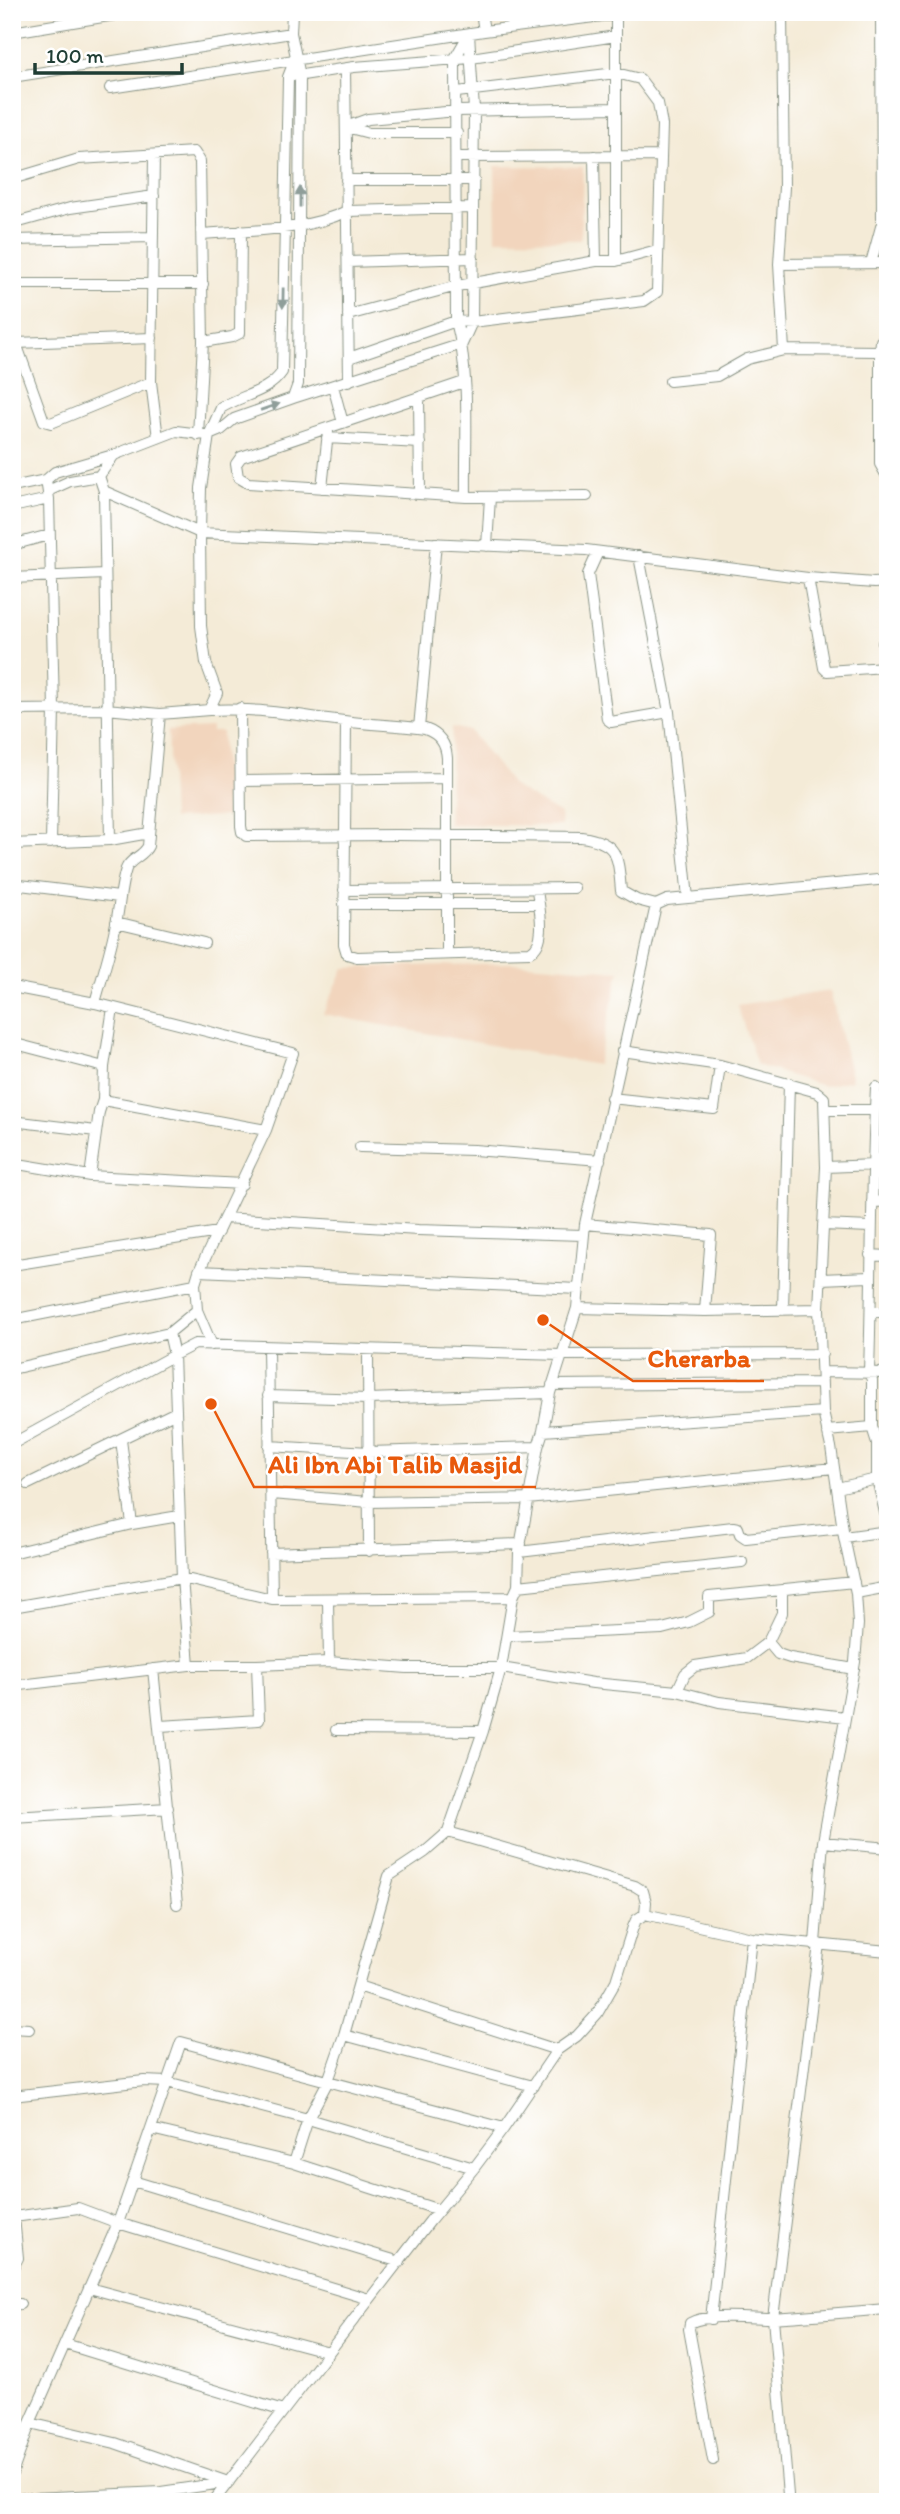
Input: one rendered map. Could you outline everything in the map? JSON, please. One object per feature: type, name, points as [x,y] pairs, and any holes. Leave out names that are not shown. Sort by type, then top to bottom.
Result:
[{"type":"street","points":[[12,32],[133,12]]},
{"type":"street","points":[[292,12],[291,33],[300,76],[298,384],[293,398]]},
{"type":"street","points":[[481,12],[484,31]]},
{"type":"street","points":[[110,88],[484,31],[634,12]]},
{"type":"street","points":[[782,12],[784,187],[779,264],[784,350]]},
{"type":"street","points":[[871,263],[882,223],[885,183],[885,85],[881,12]]},
{"type":"street","points":[[616,14],[616,261]]},
{"type":"street","points":[[12,77],[291,33]]},
{"type":"street","points":[[51,843],[54,709],[48,490],[55,472],[114,455],[176,432],[203,435],[221,430],[234,419],[462,344],[472,322],[474,110],[469,34]]},
{"type":"street","points":[[466,497],[462,344],[456,321],[455,58],[469,34]]},
{"type":"street","points":[[288,77],[471,58],[616,36]]},
{"type":"street","points":[[203,435],[221,408],[268,387],[282,372],[288,77],[295,59]]},
{"type":"street","points":[[345,69],[349,381]]},
{"type":"street","points":[[349,358],[456,321],[472,322],[644,301],[657,292],[662,125],[658,103],[640,79],[616,73],[457,92]]},
{"type":"street","points":[[346,127],[368,119],[457,111],[616,108]]},
{"type":"street","points":[[346,127],[369,133],[457,133]]},
{"type":"street","points":[[12,179],[79,159],[194,152],[201,161],[201,626],[206,663],[217,693],[209,710]]},
{"type":"street","points":[[154,155],[152,383],[158,438]]},
{"type":"street","points":[[594,156],[596,261]]},
{"type":"street","points":[[457,157],[661,156]]},
{"type":"street","points":[[346,180],[474,180]]},
{"type":"street","points":[[12,224],[70,208],[153,196]]},
{"type":"street","points":[[203,234],[285,228],[330,219],[347,211],[457,206],[473,208]]},
{"type":"street","points":[[203,342],[240,333],[241,231]]},
{"type":"street","points":[[12,240],[153,237]]},
{"type":"street","points":[[348,315],[457,286],[596,261],[616,261],[657,250]]},
{"type":"street","points":[[348,262],[472,258]]},
{"type":"street","points":[[779,264],[888,263]]},
{"type":"street","points":[[12,284],[203,284]]},
{"type":"street","points":[[12,331],[44,421],[51,423],[152,383]]},
{"type":"street","points":[[888,335],[881,341],[880,351],[880,464],[888,478]]},
{"type":"street","points":[[16,343],[152,338]]},
{"type":"street","points":[[670,381],[717,376],[747,359],[784,350],[880,351]]},
{"type":"street","points":[[464,382],[344,423],[328,433],[242,457],[236,464],[238,477],[248,483],[466,497],[587,496]]},
{"type":"street","points":[[333,386],[344,423]]},
{"type":"street","points":[[419,397],[420,494]]},
{"type":"street","points":[[328,433],[419,443]]},
{"type":"street","points":[[322,488],[328,433]]},
{"type":"street","points":[[12,507],[70,481],[99,477],[114,455]]},
{"type":"street","points":[[99,477],[104,491],[110,840]]},
{"type":"street","points":[[12,487],[48,490]]},
{"type":"street","points":[[104,491],[200,533],[598,552],[808,578],[888,582]]},
{"type":"street","points":[[487,546],[491,497]]},
{"type":"street","points":[[12,545],[49,535]]},
{"type":"street","points":[[419,728],[436,543]]},
{"type":"street","points":[[598,552],[588,574],[607,719],[611,722],[669,712]]},
{"type":"street","points":[[639,556],[669,712],[688,898]]},
{"type":"street","points":[[12,578],[105,574]]},
{"type":"street","points":[[808,578],[824,668],[827,671],[886,672],[883,643],[888,637]]},
{"type":"street","points":[[240,708],[241,829],[246,836],[447,835],[600,839],[612,848],[619,864],[621,891],[637,900],[656,905],[667,900],[888,879]]},
{"type":"street","points":[[12,710],[106,709],[160,715],[240,708],[346,722],[419,728],[437,735],[444,745],[446,778],[447,953]]},
{"type":"street","points":[[95,1003],[117,922],[119,897],[128,864],[146,851],[160,715]]},
{"type":"street","points":[[346,722],[344,948],[350,956],[533,951],[540,939],[537,890]]},
{"type":"street","points":[[241,782],[446,778]]},
{"type":"street","points":[[12,844],[110,840],[149,833]]},
{"type":"street","points":[[12,884],[119,897]]},
{"type":"street","points":[[344,890],[573,888]]},
{"type":"street","points":[[344,904],[538,904]]},
{"type":"street","points":[[294,2163],[308,2119],[328,2081],[344,2035],[389,1876],[425,1852],[448,1832],[502,1668],[513,1597],[518,1586],[520,1548],[538,1447],[551,1389],[577,1308],[584,1229],[656,905]]},
{"type":"street","points":[[117,922],[204,943]]},
{"type":"street","points":[[12,987],[95,1003],[293,1054],[266,1130],[195,1284],[197,1310],[212,1345]]},
{"type":"street","points":[[90,1176],[103,1100],[104,1067],[113,1008]]},
{"type":"street","points":[[12,1043],[104,1067]]},
{"type":"street","points":[[622,1051],[720,1065],[789,1083],[817,1092],[824,1098],[826,1110],[819,1309],[823,1412],[856,1593],[858,1624],[854,1669],[823,1842],[817,1943],[774,2318],[788,2495]]},
{"type":"street","points":[[611,1098],[714,1109],[720,1065]]},
{"type":"street","points":[[783,1310],[789,1083]]},
{"type":"street","points":[[876,1087],[870,1227],[869,1373],[872,1380],[872,1427],[883,1442],[877,1479],[885,1500],[888,1525]]},
{"type":"street","points":[[103,1100],[266,1130]]},
{"type":"street","points":[[826,1110],[874,1110]]},
{"type":"street","points":[[12,1121],[96,1131]]},
{"type":"street","points":[[360,1147],[474,1150],[600,1160]]},
{"type":"street","points":[[874,1148],[888,1149]]},
{"type":"street","points":[[12,1163],[90,1176],[242,1184]]},
{"type":"street","points":[[826,1167],[874,1165]]},
{"type":"street","points":[[872,1201],[888,1202]]},
{"type":"street","points":[[224,1218],[418,1230],[584,1229],[711,1235],[705,1311]]},
{"type":"street","points":[[823,1225],[870,1227]]},
{"type":"street","points":[[12,1265],[218,1232]]},
{"type":"street","points":[[870,1255],[888,1256]]},
{"type":"street","points":[[199,1271],[578,1289]]},
{"type":"street","points":[[821,1279],[869,1277]]},
{"type":"street","points":[[12,1320],[195,1284]]},
{"type":"street","points":[[577,1308],[705,1311],[819,1309]]},
{"type":"street","points":[[12,1369],[169,1333],[197,1310]]},
{"type":"street","points":[[871,1311],[888,1313]]},
{"type":"street","points":[[169,1333],[174,1355],[179,1516],[189,1665]]},
{"type":"street","points":[[12,1444],[195,1344],[561,1355],[822,1354]]},
{"type":"street","points":[[268,1348],[272,1599]]},
{"type":"street","points":[[368,1351],[369,1550]]},
{"type":"street","points":[[268,1396],[368,1399],[888,1373]]},
{"type":"street","points":[[28,1485],[176,1412]]},
{"type":"street","points":[[543,1431],[823,1412]]},
{"type":"street","points":[[827,1431],[872,1427]]},
{"type":"street","points":[[121,1440],[132,1524]]},
{"type":"street","points":[[269,1446],[369,1452],[538,1447]]},
{"type":"street","points":[[271,1494],[369,1502],[528,1499],[834,1468]]},
{"type":"street","points":[[837,1488],[877,1479]]},
{"type":"street","points":[[12,1553],[132,1524],[179,1516]]},
{"type":"street","points":[[271,1553],[520,1548],[733,1527],[738,1528],[742,1537],[746,1538],[888,1531]]},
{"type":"street","points":[[518,1586],[742,1562]]},
{"type":"street","points":[[12,1607],[182,1578],[272,1599],[513,1597]]},
{"type":"street","points":[[785,1589],[854,1582]]},
{"type":"street","points":[[856,1593],[888,1587]]},
{"type":"street","points":[[508,1636],[662,1629],[689,1622],[709,1612],[709,1597],[782,1590],[782,1613],[768,1642],[747,1658],[695,1666],[685,1674],[677,1690]]},
{"type":"street","points":[[328,1600],[329,1662]]},
{"type":"street","points":[[768,1642],[778,1654],[790,1658],[854,1669]]},
{"type":"street","points":[[12,1686],[189,1665],[329,1662],[407,1668],[502,1668],[593,1683],[677,1690],[719,1702],[845,1717]]},
{"type":"street","points":[[160,1726],[259,1720],[257,1665]]},
{"type":"street","points":[[153,1669],[177,1904]]},
{"type":"street","points":[[336,1730],[483,1731]]},
{"type":"street","points":[[12,1817],[168,1808]]},
{"type":"street","points":[[448,1832],[635,1886],[643,1891],[645,1914]]},
{"type":"street","points":[[823,1842],[888,1848]]},
{"type":"street","points":[[213,2502],[474,2168],[557,2050],[577,2036],[597,2014],[612,1993],[636,1920],[645,1914],[752,1938],[888,1951]]},
{"type":"street","points":[[711,2319],[752,1938]]},
{"type":"street","points":[[358,1986],[557,2050]]},
{"type":"street","points":[[12,2028],[29,2029]]},
{"type":"street","points":[[344,2035],[533,2086]]},
{"type":"street","points":[[12,2474],[30,2423],[118,2222],[181,2042],[504,2128]]},
{"type":"street","points":[[12,2096],[144,2081],[167,2082],[308,2119],[474,2168]]},
{"type":"street","points":[[151,2129],[294,2163],[439,2210]]},
{"type":"street","points":[[133,2181],[400,2262]]},
{"type":"street","points":[[12,2269],[18,2258],[14,2217],[78,2208],[369,2300]]},
{"type":"street","points":[[89,2288],[329,2352]]},
{"type":"street","points":[[713,2460],[690,2323],[695,2320],[774,2318],[888,2309]]},
{"type":"street","points":[[65,2344],[283,2412]]},
{"type":"street","points":[[30,2423],[115,2443],[229,2482]]},
{"type":"street","points":[[12,2499],[161,2492],[229,2482]]},
{"type":"shaded area","points":[[495,166],[583,167],[581,240],[496,239]]},
{"type":"shaded area","points":[[452,727],[470,731],[513,786],[560,814],[561,826],[448,824]]},
{"type":"shaded area","points":[[212,728],[212,732],[222,732],[227,816],[172,819],[168,730]]},
{"type":"shaded area","points":[[512,963],[620,971],[597,1065],[323,1014],[344,968]]},
{"type":"shaded area","points":[[830,991],[852,1080],[824,1086],[757,1065],[737,1005]]},
{"type":"place","name":"Cherarba","points":[[543,1320]]},
{"type":"place","name":"Ali Ibn Abi Talib Masjid","points":[[211,1404]]}]
